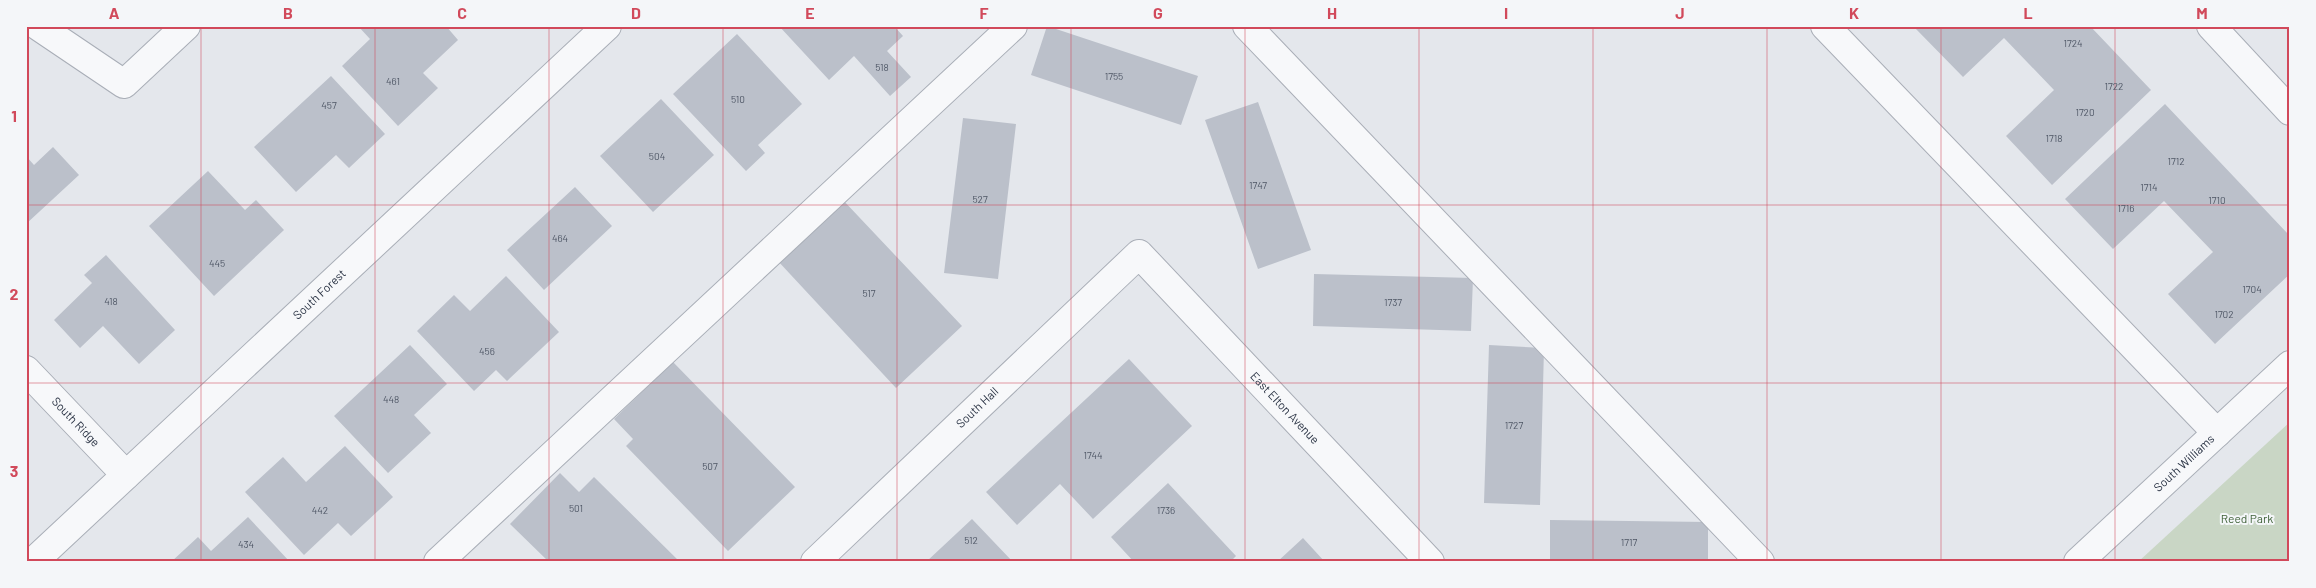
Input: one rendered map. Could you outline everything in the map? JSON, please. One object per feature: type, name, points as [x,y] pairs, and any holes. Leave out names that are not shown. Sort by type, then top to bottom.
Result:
[{"type":"street","points":[[38,26],[124,84],[186,26]]},
{"type":"street","name":"South Forest","points":[[33,562],[608,26]]},
{"type":"street","points":[[438,562],[1013,26]]},
{"type":"street","points":[[1247,26],[1760,562]]},
{"type":"street","points":[[1825,26],[2216,433]]},
{"type":"street","points":[[2211,26],[2290,111]]},
{"type":"street","name":"South Hall","points":[[815,562],[1139,254]]},
{"type":"street","name":"East Elton Avenue","points":[[1139,254],[1430,562]]},
{"type":"street","name":"South Williams","points":[[2078,562],[2290,365]]},
{"type":"street","name":"South Ridge","points":[[26,370],[126,475]]},
{"type":"green space","name":"Reed Park","points":[[2290,422],[2290,562],[2138,562]]},
{"type":"building","points":[[358,26],[446,26],[458,40],[423,73],[438,88],[398,126],[342,66],[370,39]]},
{"type":"building","points":[[779,26],[894,26],[903,36],[887,51],[911,77],[890,96],[854,56],[829,80]]},
{"type":"building","points":[[1047,26],[1198,76],[1181,125],[1031,75]]},
{"type":"building","points":[[1916,26],[2090,26],[2151,90],[2052,185],[2006,136],[2054,90],[2004,38],[1963,77],[1915,28]]},
{"type":"building","points":[[737,34],[802,104],[758,145],[765,153],[746,171],[673,94]]},
{"type":"building","points":[[331,76],[385,134],[349,168],[336,155],[296,192],[254,147]]},
{"type":"building","points":[[661,99],[714,155],[653,212],[600,156]]},
{"type":"building","points":[[1258,102],[1311,250],[1258,269],[1205,120]]},
{"type":"building","points":[[2165,104],[2290,236],[2290,274],[2215,344],[2168,294],[2213,252],[2164,201],[2113,249],[2065,199]]},
{"type":"building","points":[[963,118],[1016,124],[998,279],[944,273]]},
{"type":"building","points":[[53,147],[79,175],[26,224],[26,156],[34,165]]},
{"type":"building","points":[[208,171],[245,210],[256,200],[284,230],[214,296],[149,226]]},
{"type":"building","points":[[575,187],[612,226],[544,290],[507,250]]},
{"type":"building","points":[[842,199],[962,326],[896,388],[777,260]]},
{"type":"building","points":[[106,255],[175,330],[139,364],[103,326],[80,348],[54,320],[92,283],[84,275]]},
{"type":"building","points":[[1314,274],[1473,278],[1471,331],[1313,326]]},
{"type":"building","points":[[506,276],[559,332],[507,381],[496,370],[474,391],[417,331],[454,295],[470,311]]},
{"type":"building","points":[[410,345],[447,384],[414,415],[431,433],[388,473],[334,416]]},
{"type":"building","points":[[1489,345],[1544,348],[1540,505],[1484,503]]},
{"type":"building","points":[[1129,359],[1192,426],[1093,519],[1060,484],[1017,525],[986,492]]},
{"type":"building","points":[[673,362],[795,487],[728,551],[626,446],[633,439],[614,419]]},
{"type":"building","points":[[345,446],[393,497],[351,536],[338,523],[304,555],[245,492],[283,457],[306,482]]},
{"type":"building","points":[[560,473],[579,492],[594,477],[680,562],[549,562],[510,524]]},
{"type":"building","points":[[1168,483],[1236,556],[1230,562],[1134,562],[1111,537]]},
{"type":"building","points":[[248,517],[290,562],[171,562],[198,537],[211,551]]},
{"type":"building","points":[[972,519],[1013,562],[926,562]]},
{"type":"building","points":[[1550,520],[1708,522],[1708,562],[1550,562]]},
{"type":"building","points":[[1303,538],[1325,562],[1277,562]]}]
